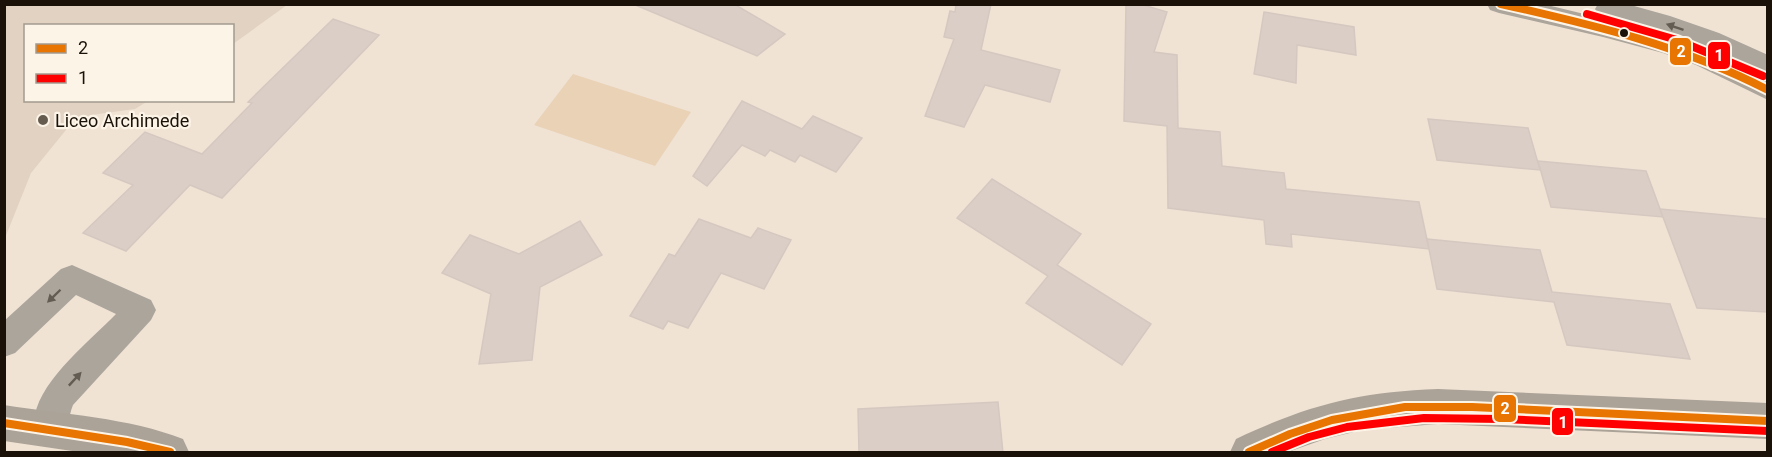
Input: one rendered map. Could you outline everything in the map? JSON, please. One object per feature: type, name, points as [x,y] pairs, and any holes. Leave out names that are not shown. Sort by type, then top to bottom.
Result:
[{"type":"street","points":[[1499,4],[1607,28],[1671,47],[1716,64],[1767,90]]},
{"type":"street","points":[[1590,4],[1649,18],[1748,56],[1767,67]]},
{"type":"street","points":[[4,343],[72,278],[140,310],[61,394],[52,414],[52,430]]},
{"type":"street","points":[[1248,453],[1282,434],[1356,413],[1430,405],[1767,421]]},
{"type":"street","points":[[4,423],[127,442],[170,453]]},
{"type":"shaded area","name":"Liceo Archimede","points":[[5,4],[287,4],[234,43],[234,24],[24,24],[24,102],[146,102],[135,109],[91,115],[70,125],[31,173],[5,238]]},
{"type":"shaded area","points":[[573,74],[691,112],[655,166],[534,125]]},
{"type":"building","points":[[633,4],[734,4],[785,34],[757,56]]},
{"type":"building","points":[[956,4],[991,4],[981,50],[1060,70],[1050,102],[985,85],[964,127],[925,116],[954,39],[944,37],[950,11],[955,12]]},
{"type":"building","points":[[1126,4],[1140,4],[1167,12],[1154,52],[1177,55],[1178,128],[1220,132],[1222,166],[1284,173],[1286,189],[1419,202],[1429,249],[1291,234],[1292,247],[1266,244],[1264,220],[1168,208],[1167,126],[1124,121]]},
{"type":"building","points":[[1264,12],[1354,27],[1356,55],[1297,45],[1296,83],[1254,74]]},
{"type":"building","points":[[333,19],[379,35],[222,198],[190,185],[126,251],[83,233],[133,185],[103,173],[145,132],[202,154],[252,103],[248,102]]},
{"type":"building","points":[[742,101],[802,129],[813,116],[862,138],[836,172],[800,155],[795,162],[770,150],[765,156],[742,145],[707,186],[693,176]]},
{"type":"building","points":[[1428,119],[1528,128],[1540,170],[1437,160]]},
{"type":"building","points":[[1538,161],[1646,171],[1663,217],[1551,207]]},
{"type":"building","points":[[992,179],[1081,234],[1057,265],[1151,324],[1122,365],[1026,303],[1048,276],[957,218]]},
{"type":"building","points":[[1660,209],[1767,219],[1767,312],[1697,308]]},
{"type":"building","points":[[699,219],[751,238],[758,228],[791,240],[764,289],[721,273],[688,328],[668,321],[663,329],[630,316],[669,254],[675,256]]},
{"type":"building","points":[[580,221],[602,255],[540,287],[532,360],[479,364],[491,294],[442,273],[470,235],[519,254]]},
{"type":"building","points":[[1427,239],[1540,250],[1552,292],[1670,304],[1690,359],[1567,345],[1554,302],[1437,289]]},
{"type":"building","points":[[998,402],[1003,453],[859,453],[858,409]]},
{"type":"transit line","name":"2","points":[[1501,4],[1638,37],[1704,60],[1768,90]]},
{"type":"transit line","name":"1","points":[[1587,14],[1677,40],[1720,56],[1763,76]]},
{"type":"transit line","name":"2","points":[[1249,452],[1317,424],[1361,413],[1405,407],[1472,407],[1768,421]]},
{"type":"transit line","name":"1","points":[[1272,452],[1309,437],[1347,427],[1424,418],[1463,417],[1768,431]]},
{"type":"transit line","name":"2","points":[[4,423],[127,442],[170,452]]},
{"type":"place","name":"Liceo Archimede","points":[[43,120]]}]
